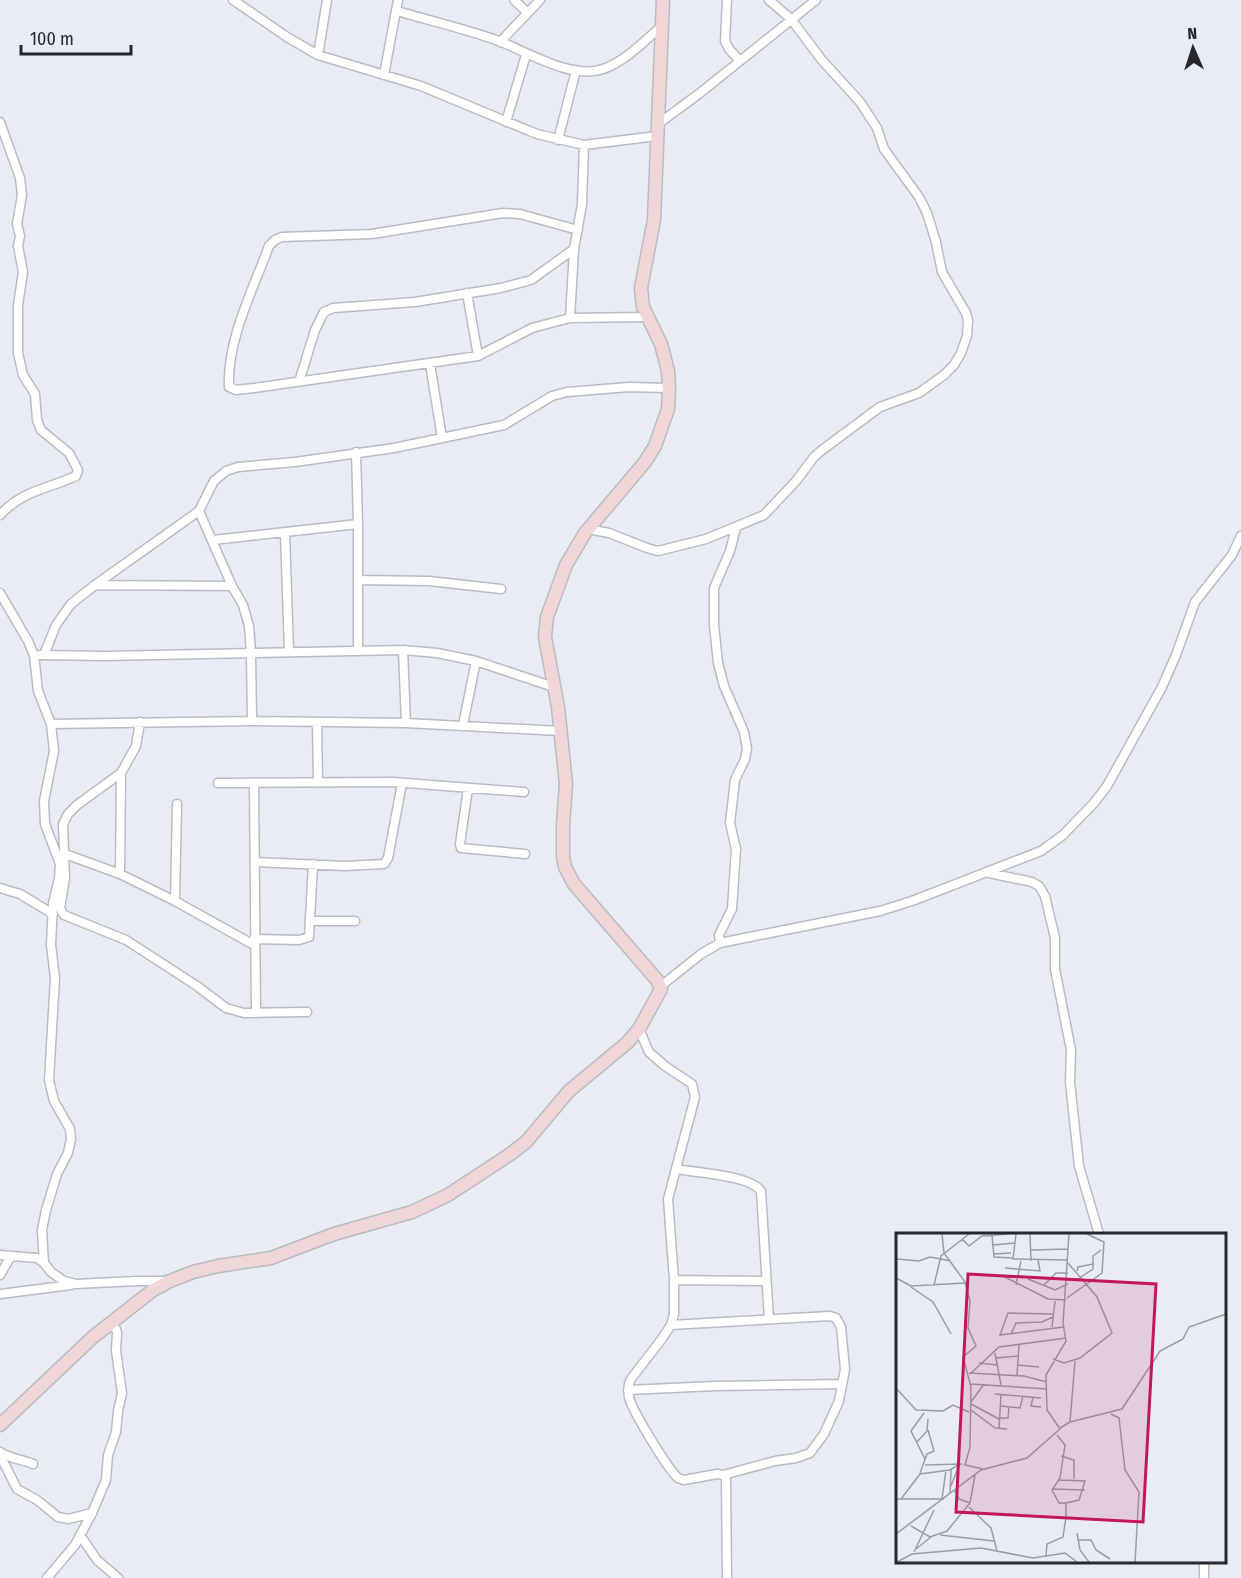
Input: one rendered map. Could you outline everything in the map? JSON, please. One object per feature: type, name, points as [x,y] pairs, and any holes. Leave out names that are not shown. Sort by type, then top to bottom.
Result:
[{"type":"street","points":[[233,0],[287,37],[318,54],[421,86],[506,122],[558,140],[584,145],[657,130],[739,60],[816,0]]},
{"type":"street","points":[[318,54],[327,0]]},
{"type":"street","points":[[384,75],[398,0]]},
{"type":"street","points":[[514,0],[527,12]]},
{"type":"street","points":[[500,42],[540,0]]},
{"type":"street","points":[[661,986],[574,884],[565,867],[562,856],[562,824],[566,783],[545,637],[547,617],[566,565],[588,529],[645,462],[655,446],[668,409],[669,388],[661,344],[643,307],[641,288],[654,220],[663,0]]},
{"type":"street","points":[[727,0],[726,41],[729,49],[739,60]]},
{"type":"street","points":[[588,529],[609,533],[658,551],[706,539],[764,515],[796,481],[813,457],[880,407],[919,393],[944,375],[954,365],[967,336],[966,313],[942,272],[936,242],[920,196],[884,149],[877,128],[860,102],[821,59],[791,19],[769,0]]},
{"type":"street","points":[[397,11],[500,42],[526,55],[576,70],[602,70],[622,60],[663,25]]},
{"type":"street","points":[[506,122],[526,55]]},
{"type":"street","points":[[558,140],[576,70]]},
{"type":"street","points":[[0,122],[20,178],[22,195],[17,224],[23,272],[18,305],[18,352],[23,375],[35,394],[40,430],[69,453],[78,470],[76,476],[33,492],[0,515]]},
{"type":"street","points":[[570,318],[574,249],[582,204],[584,145]]},
{"type":"street","points":[[578,230],[520,213],[503,213],[372,234],[282,237],[275,240],[269,246],[239,328],[228,368],[229,387],[236,390],[478,356],[532,328],[570,318],[648,317]]},
{"type":"street","points":[[299,382],[315,330],[324,312],[333,308],[371,306],[501,288],[531,280],[574,249]]},
{"type":"street","points":[[467,293],[478,356]]},
{"type":"street","points":[[430,364],[442,438]]},
{"type":"street","points":[[44,655],[56,625],[71,604],[200,511],[214,481],[226,471],[238,467],[295,462],[394,448],[504,425],[552,396],[567,392],[629,387],[669,388]]},
{"type":"street","points":[[356,452],[358,651]]},
{"type":"street","points":[[200,511],[232,586],[243,605],[249,626],[252,721]]},
{"type":"street","points":[[213,540],[358,524]]},
{"type":"street","points":[[720,943],[719,935],[732,909],[736,849],[730,823],[735,780],[747,749],[744,732],[724,687],[718,663],[714,625],[714,588],[730,551],[736,528]]},
{"type":"street","points":[[285,533],[289,652]]},
{"type":"street","points":[[0,1425],[110,1324],[153,1290],[193,1272],[271,1258],[334,1234],[412,1212],[448,1195],[509,1155],[526,1142],[569,1091],[639,1029],[661,986],[701,954],[720,943],[912,902],[1041,851],[1063,835],[1107,786],[1162,687],[1176,655],[1194,602],[1232,555],[1241,536]]},
{"type":"street","points":[[359,580],[429,581],[501,589]]},
{"type":"street","points":[[95,585],[232,586]]},
{"type":"street","points":[[0,592],[34,655],[38,691],[51,724],[54,750],[44,801],[45,824],[60,864],[51,945],[55,978],[49,1080],[54,1101],[70,1129],[71,1139],[68,1154],[57,1174],[46,1210],[42,1230],[44,1263]]},
{"type":"street","points":[[34,655],[105,656],[403,650],[437,653],[476,661],[554,687]]},
{"type":"street","points":[[403,650],[406,723]]},
{"type":"street","points":[[464,725],[476,661]]},
{"type":"street","points":[[51,724],[252,721],[406,723],[560,731]]},
{"type":"street","points":[[140,722],[136,746],[121,773],[68,814],[63,824],[65,854],[60,908],[64,915],[126,940],[197,986],[226,1008],[244,1013],[307,1012]]},
{"type":"street","points":[[317,722],[318,781]]},
{"type":"street","points":[[120,874],[121,773]]},
{"type":"street","points":[[218,783],[318,781],[402,783],[524,792]]},
{"type":"street","points":[[254,783],[256,1013]]},
{"type":"street","points":[[255,862],[384,864],[388,858],[402,783]]},
{"type":"street","points":[[468,788],[461,848],[525,854]]},
{"type":"street","points":[[175,901],[177,804]]},
{"type":"street","points":[[65,854],[120,874],[254,942],[309,937],[313,864]]},
{"type":"street","points":[[988,872],[1032,882],[1040,886],[1045,896],[1055,938],[1055,969],[1071,1050],[1070,1082],[1079,1166],[1099,1233]]},
{"type":"street","points":[[0,888],[20,894],[53,914]]},
{"type":"street","points":[[310,921],[356,921]]},
{"type":"street","points":[[639,1029],[649,1052],[688,1081],[694,1088],[695,1097],[670,1191],[668,1210],[674,1280],[674,1314],[671,1325],[636,1370],[629,1384],[628,1390],[634,1409],[668,1466],[678,1478],[684,1480],[723,1475],[810,1453],[824,1434],[839,1401],[845,1369],[841,1327],[836,1318],[830,1316],[671,1325]]},
{"type":"street","points":[[677,1169],[723,1176],[757,1186],[761,1191],[769,1319]]},
{"type":"street","points":[[0,1255],[37,1258],[64,1281],[76,1284]]},
{"type":"street","points":[[0,1275],[11,1256]]},
{"type":"street","points":[[674,1280],[766,1281]]},
{"type":"street","points":[[0,1294],[76,1284],[170,1281]]},
{"type":"street","points":[[47,1578],[80,1535],[106,1480],[108,1455],[116,1432],[122,1393],[116,1351],[116,1329],[110,1324]]},
{"type":"street","points":[[628,1390],[842,1384]]},
{"type":"street","points":[[0,1453],[17,1489],[37,1500],[58,1517],[68,1519],[92,1512]]},
{"type":"street","points":[[0,1453],[33,1464]]},
{"type":"street","points":[[723,1475],[726,1478],[727,1488],[727,1578]]},
{"type":"street","points":[[80,1535],[97,1560],[118,1578]]}]
